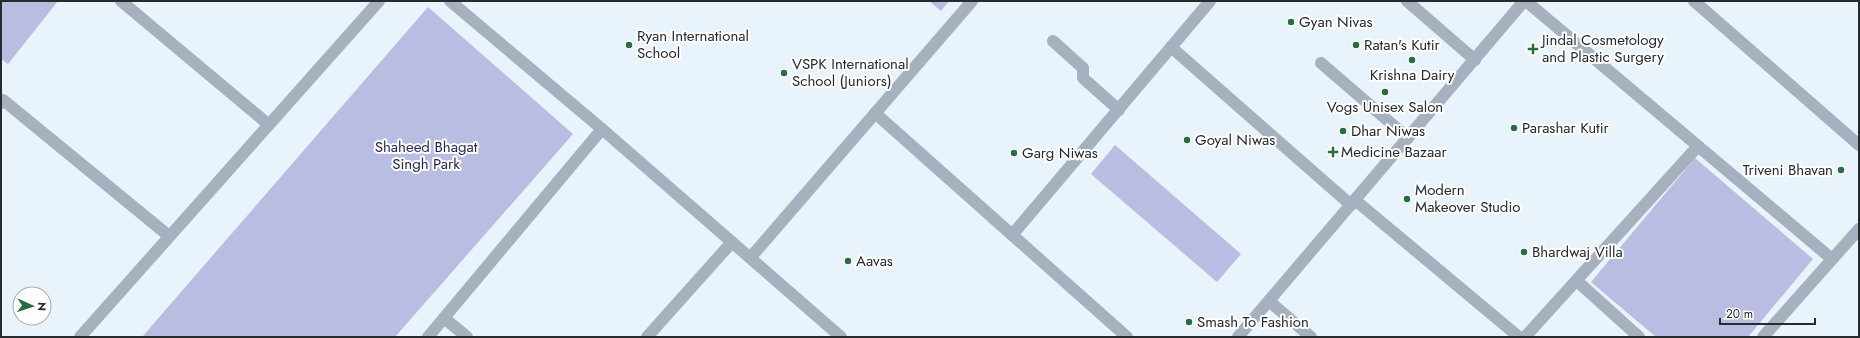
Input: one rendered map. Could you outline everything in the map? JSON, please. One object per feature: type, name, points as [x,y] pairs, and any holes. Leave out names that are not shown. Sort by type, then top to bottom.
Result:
[{"type":"street","points":[[121,1],[268,124]]},
{"type":"street","points":[[80,337],[379,1]]},
{"type":"street","points":[[450,1],[751,257],[841,337]]},
{"type":"street","points":[[751,257],[972,1]]},
{"type":"street","points":[[1012,235],[1210,1]]},
{"type":"street","points":[[1407,1],[1475,60]]},
{"type":"street","points":[[1238,337],[1525,1],[1832,259]]},
{"type":"street","points":[[1694,1],[1859,145]]},
{"type":"street","points":[[1053,41],[1083,68],[1083,78],[1119,110]]},
{"type":"street","points":[[1171,47],[1353,203],[1519,337]]},
{"type":"street","points":[[1321,63],[1408,138]]},
{"type":"street","points":[[1,103],[3,100],[169,236]]},
{"type":"street","points":[[875,113],[1127,337]]},
{"type":"street","points":[[428,337],[602,129]]},
{"type":"street","points":[[1526,337],[1698,146]]},
{"type":"street","points":[[1763,337],[1859,229]]},
{"type":"street","points":[[647,337],[732,242]]},
{"type":"street","points":[[1577,281],[1639,337]]},
{"type":"street","points":[[1269,301],[1311,337]]},
{"type":"street","points":[[444,318],[467,337]]},
{"type":"green space","points":[[1,1],[58,1],[8,64],[1,59]]},
{"type":"green space","points":[[929,1],[949,1],[941,11]]},
{"type":"green space","name":"Shaheed Bhagat Singh Park","points":[[428,7],[573,134],[395,337],[142,337]]},
{"type":"green space","points":[[1115,145],[1241,254],[1217,282],[1091,174]]},
{"type":"green space","points":[[1695,158],[1813,259],[1748,337],[1656,337],[1591,282]]},
{"type":"place","name":"Gyan Nivas","points":[[1291,22]]},
{"type":"place","name":"Ryan International School","points":[[629,45]]},
{"type":"place","name":"Ratan's Kutir","points":[[1356,45]]},
{"type":"place","name":"Jindal Cosmetology and Plastic Surgery","points":[[1533,49]]},
{"type":"place","name":"Krishna Dairy","points":[[1412,60]]},
{"type":"place","name":"VSPK International School (Juniors)","points":[[784,73]]},
{"type":"place","name":"Vogs Unisex Salon","points":[[1385,92]]},
{"type":"place","name":"Parashar Kutir","points":[[1514,128]]},
{"type":"place","name":"Dhar Niwas","points":[[1343,131]]},
{"type":"place","name":"Goyal Niwas","points":[[1187,140]]},
{"type":"place","name":"Medicine Bazaar","points":[[1333,152]]},
{"type":"place","name":"Garg Niwas","points":[[1014,153]]},
{"type":"place","name":"Triveni Bhavan","points":[[1841,170]]},
{"type":"place","name":"Modern Makeover Studio","points":[[1407,199]]},
{"type":"place","name":"Bhardwaj Villa","points":[[1524,252]]},
{"type":"place","name":"Aavas","points":[[848,261]]},
{"type":"place","name":"Smash To Fashion","points":[[1189,322]]}]
